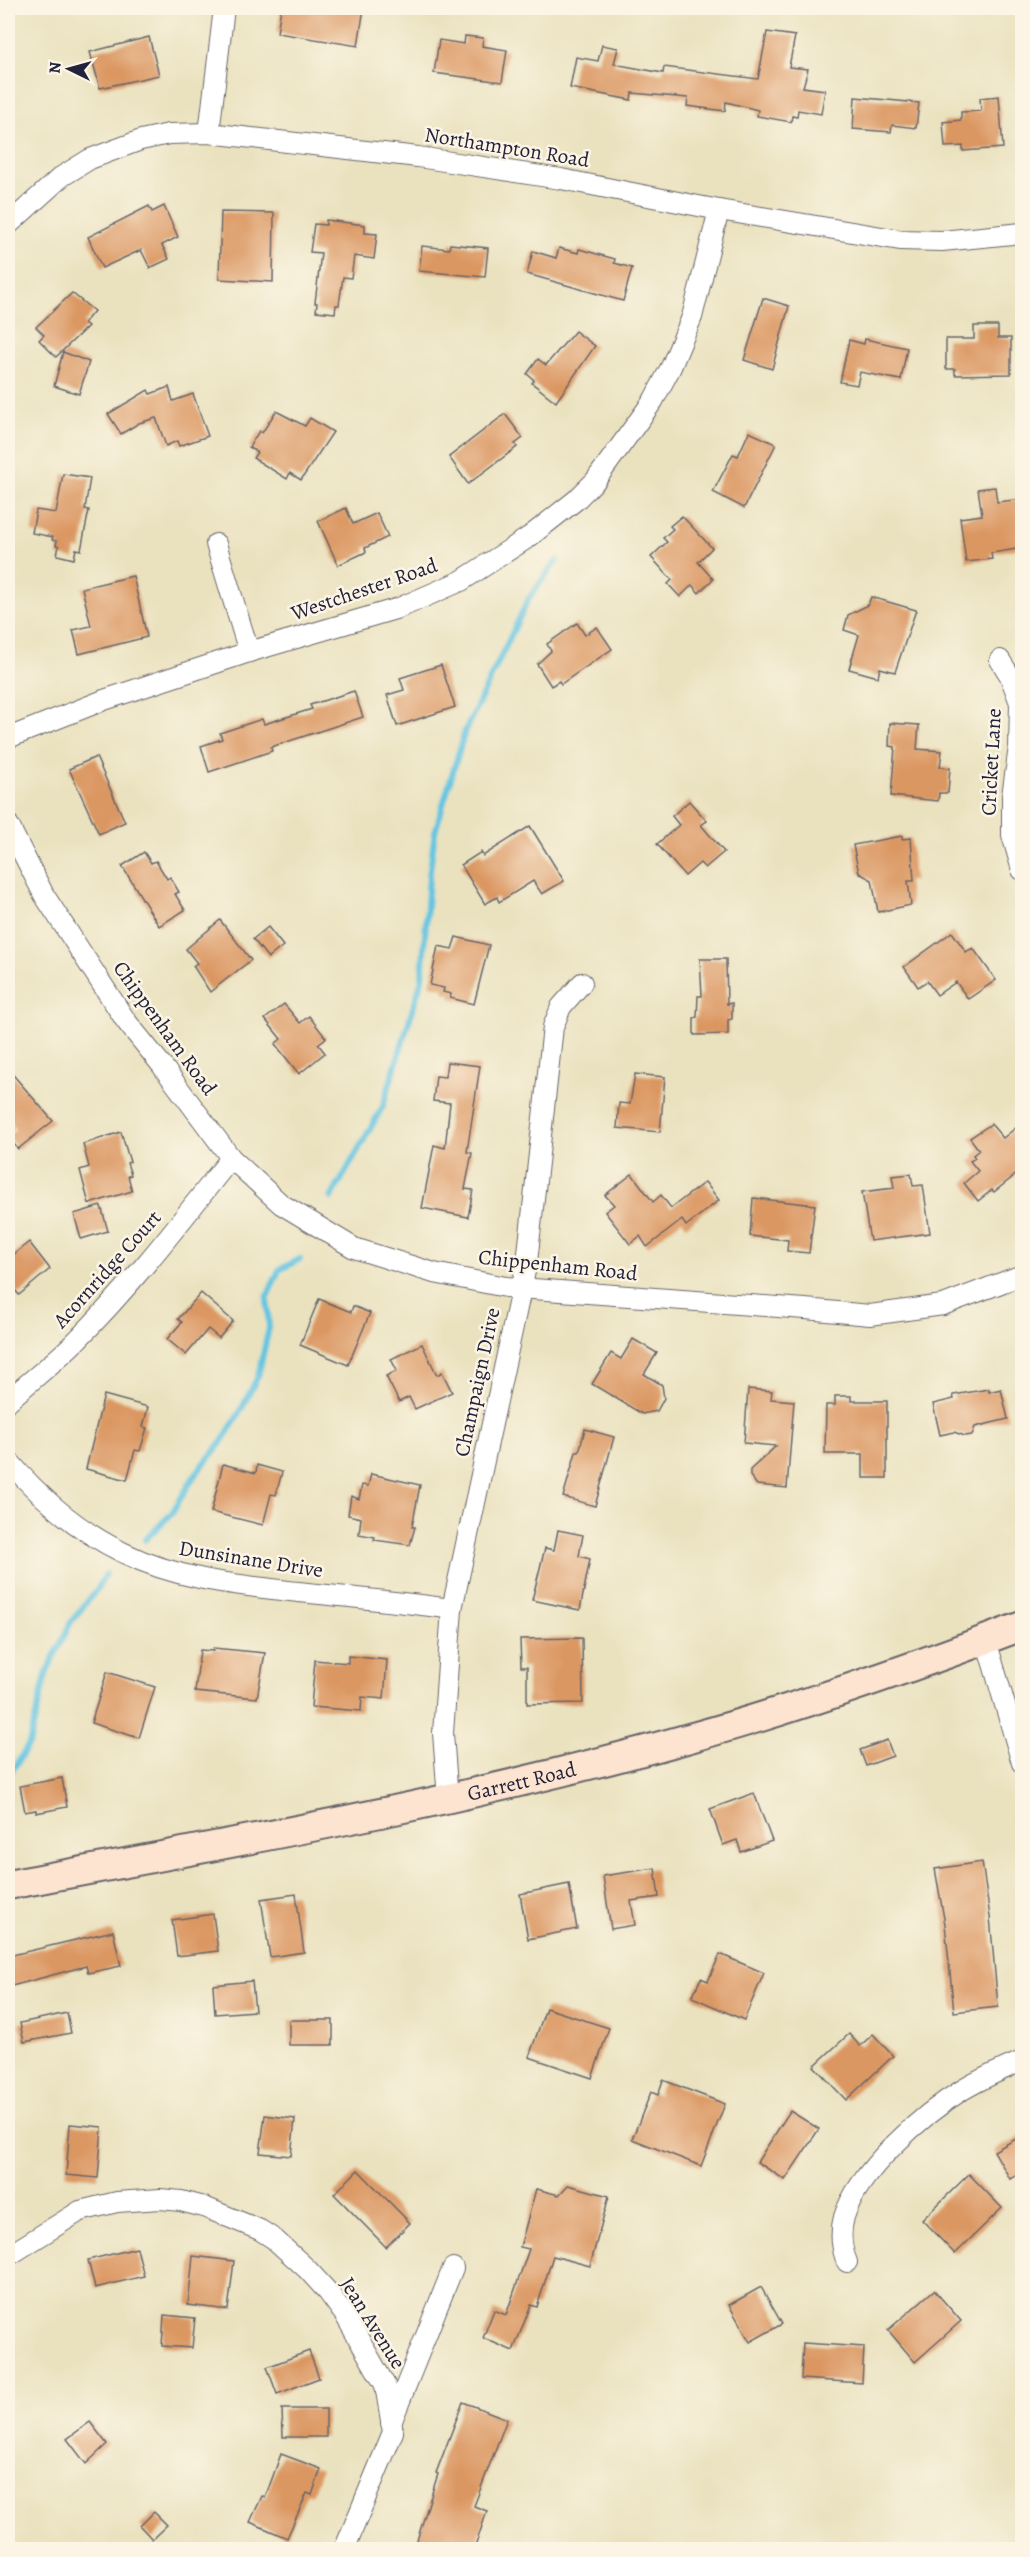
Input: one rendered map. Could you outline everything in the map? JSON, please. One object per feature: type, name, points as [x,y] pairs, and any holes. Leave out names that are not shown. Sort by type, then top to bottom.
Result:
[{"type":"street","points":[[209,132],[224,8]]},
{"type":"street","name":"Northampton Road","points":[[8,225],[61,177],[90,159],[141,140],[169,134],[209,132],[418,157],[561,179],[719,210],[900,240],[942,242],[1023,233]]},
{"type":"street","name":"Westchester Road","points":[[8,738],[104,700],[249,652],[399,608],[450,586],[496,561],[576,500],[617,452],[653,401],[671,367],[692,317],[719,210]]},
{"type":"street","points":[[216,544],[249,652]]},
{"type":"street","name":"Cricket Lane","points":[[1000,660],[1011,676],[1020,704],[1019,747],[1012,796],[1012,835],[1023,870]]},
{"type":"street","name":"Chippenham Road","points":[[8,824],[44,895],[126,1021],[231,1158],[281,1204],[354,1248],[435,1273],[521,1289],[711,1301],[870,1315],[943,1305],[1023,1275]]},
{"type":"street","name":"Champaign Drive","points":[[448,1800],[442,1733],[452,1609],[527,1262],[553,1027],[561,1007],[582,983]]},
{"type":"street","name":"Acornridge Court","points":[[8,1401],[74,1343],[116,1300],[182,1223],[231,1158]]},
{"type":"street","name":"Dunsinane Drive","points":[[8,1460],[32,1489],[63,1516],[124,1553],[166,1570],[230,1584],[452,1609]]},
{"type":"street","name":"Garrett Road","points":[[8,1885],[448,1800],[693,1738],[795,1706],[1023,1626]]},
{"type":"street","points":[[986,1640],[1023,1763]]},
{"type":"street","points":[[847,2262],[842,2236],[844,2218],[852,2199],[874,2168],[900,2138],[964,2088],[1023,2061]]},
{"type":"street","name":"Jean Avenue","points":[[8,2256],[80,2211],[117,2202],[160,2199],[204,2207],[260,2230],[274,2239],[307,2269],[345,2315],[385,2385],[393,2432],[344,2550]]},
{"type":"street","points":[[391,2423],[453,2268]]},
{"type":"building","points":[[281,8],[364,8],[358,46],[277,33]]},
{"type":"building","points":[[767,32],[795,36],[789,67],[808,69],[803,87],[825,90],[821,114],[798,110],[797,117],[792,116],[791,122],[757,116],[758,110],[726,102],[725,111],[687,106],[688,98],[632,93],[631,100],[570,88],[576,57],[598,61],[602,45],[618,48],[614,64],[663,73],[664,67],[758,79]]},
{"type":"building","points":[[465,36],[483,38],[482,46],[507,50],[502,82],[434,73],[439,40],[464,44]]},
{"type":"building","points":[[149,37],[159,75],[100,88],[90,52]]},
{"type":"building","points":[[999,96],[1003,148],[963,151],[963,146],[945,147],[943,122],[961,120],[961,112],[981,111],[980,98]]},
{"type":"building","points":[[855,97],[919,103],[916,128],[892,125],[891,132],[853,129]]},
{"type":"building","points":[[149,206],[152,212],[164,206],[178,237],[162,245],[169,259],[150,268],[141,250],[102,268],[88,237]]},
{"type":"building","points":[[221,212],[274,213],[273,282],[219,279]]},
{"type":"building","points":[[326,220],[365,225],[365,233],[377,234],[374,259],[354,256],[351,278],[343,277],[339,305],[336,305],[335,313],[316,311],[321,253],[310,252],[314,224],[326,225]]},
{"type":"building","points":[[450,244],[488,248],[485,277],[419,271],[422,246],[449,249]]},
{"type":"building","points":[[559,248],[578,253],[579,249],[615,259],[614,263],[632,268],[623,301],[527,274],[533,251],[556,258]]},
{"type":"building","points":[[72,293],[94,311],[84,323],[88,326],[56,357],[39,340],[44,335],[36,327]]},
{"type":"building","points":[[763,298],[789,306],[772,369],[744,360]]},
{"type":"building","points":[[974,326],[998,326],[998,338],[1011,338],[1011,374],[955,375],[955,369],[946,369],[946,339],[974,339]]},
{"type":"building","points":[[575,331],[595,346],[556,402],[532,383],[534,380],[527,374],[538,359],[546,365]]},
{"type":"building","points":[[865,339],[907,348],[901,380],[860,372],[857,385],[840,382],[849,340],[864,344]]},
{"type":"building","points":[[63,352],[89,362],[79,394],[54,386]]},
{"type":"building","points":[[169,387],[173,401],[193,394],[208,436],[179,446],[177,441],[166,446],[156,418],[139,423],[121,434],[108,414],[148,390],[150,394]]},
{"type":"building","points":[[276,411],[305,426],[310,418],[333,432],[301,480],[290,473],[287,479],[253,458],[257,452],[249,447],[259,431],[262,433]]},
{"type":"building","points":[[505,414],[523,438],[515,444],[517,447],[468,484],[449,457]]},
{"type":"building","points":[[749,432],[776,444],[744,508],[713,492],[733,454],[738,456]]},
{"type":"building","points":[[63,474],[90,478],[85,509],[89,510],[81,550],[76,549],[74,559],[57,555],[59,546],[56,545],[57,541],[52,540],[53,537],[32,533],[36,510],[56,513]]},
{"type":"building","points":[[995,487],[997,502],[1023,499],[1023,548],[991,553],[992,559],[966,562],[960,518],[982,515],[978,489]]},
{"type":"building","points":[[346,508],[353,524],[377,513],[388,537],[365,548],[366,552],[338,565],[318,521]]},
{"type":"building","points":[[682,516],[712,548],[698,562],[713,579],[699,593],[692,585],[680,597],[668,584],[672,580],[651,557],[667,542],[663,538],[673,529],[670,526]]},
{"type":"building","points":[[133,576],[147,637],[79,654],[73,630],[91,626],[82,588]]},
{"type":"building","points":[[871,597],[916,610],[895,672],[880,668],[878,677],[849,669],[859,635],[844,630],[848,615],[868,605]]},
{"type":"building","points":[[577,623],[585,635],[597,627],[612,649],[561,684],[559,681],[551,686],[537,664],[551,651],[547,644]]},
{"type":"building","points":[[441,665],[455,707],[397,726],[387,695],[404,690],[400,678]]},
{"type":"building","points":[[354,691],[363,717],[271,747],[272,751],[209,772],[201,746],[222,739],[220,733],[262,719],[264,724],[312,709],[310,705]]},
{"type":"building","points":[[890,723],[919,725],[917,749],[942,751],[940,767],[950,768],[948,793],[939,793],[938,801],[891,796],[895,747],[889,746]]},
{"type":"building","points":[[96,757],[125,822],[99,834],[69,769]]},
{"type":"building","points":[[689,801],[707,821],[701,825],[724,852],[705,868],[700,863],[685,876],[657,844],[679,825],[672,816]]},
{"type":"building","points":[[530,826],[564,881],[542,894],[533,881],[499,902],[497,897],[485,904],[461,865],[481,852],[483,856]]},
{"type":"building","points":[[902,836],[902,839],[911,838],[914,881],[908,881],[911,905],[878,912],[872,880],[859,873],[853,845]]},
{"type":"building","points":[[144,852],[151,863],[156,861],[167,879],[170,877],[179,892],[175,894],[185,910],[159,926],[122,866]]},
{"type":"building","points":[[220,920],[251,960],[210,992],[193,966],[197,963],[186,949]]},
{"type":"building","points":[[268,927],[283,946],[268,958],[253,939]]},
{"type":"building","points":[[952,932],[966,952],[973,948],[996,980],[968,999],[956,982],[937,995],[927,981],[918,987],[904,967]]},
{"type":"building","points":[[456,937],[489,945],[474,1004],[450,998],[451,994],[443,992],[444,988],[430,985],[438,946],[452,949]]},
{"type":"building","points":[[700,959],[726,959],[727,1004],[732,1003],[732,1019],[728,1020],[728,1034],[694,1035],[698,996],[702,996]]},
{"type":"building","points":[[284,1004],[300,1023],[309,1016],[326,1038],[318,1044],[325,1053],[299,1074],[275,1044],[281,1039],[265,1019]]},
{"type":"building","points":[[447,1062],[480,1066],[467,1152],[472,1153],[465,1189],[473,1190],[468,1217],[422,1208],[434,1145],[445,1148],[450,1103],[433,1101],[436,1076],[445,1077]]},
{"type":"building","points":[[8,1069],[53,1121],[18,1149],[8,1137],[15,1129],[8,1119]]},
{"type":"building","points":[[635,1074],[665,1077],[660,1132],[617,1128],[619,1103],[630,1104]]},
{"type":"building","points":[[1023,1122],[1023,1169],[994,1192],[992,1190],[978,1201],[964,1183],[978,1171],[970,1161],[975,1158],[973,1155],[979,1150],[970,1138],[991,1124],[1003,1138]]},
{"type":"building","points":[[121,1132],[130,1162],[127,1163],[131,1175],[128,1176],[132,1191],[89,1204],[80,1170],[89,1167],[83,1144]]},
{"type":"building","points":[[632,1174],[653,1202],[661,1195],[671,1208],[705,1182],[719,1200],[686,1226],[682,1220],[647,1247],[640,1236],[630,1244],[605,1212],[614,1205],[605,1195]]},
{"type":"building","points":[[911,1174],[913,1186],[923,1185],[930,1233],[870,1241],[862,1192],[894,1188],[892,1176]]},
{"type":"building","points":[[753,1198],[815,1205],[809,1253],[787,1251],[788,1240],[750,1236]]},
{"type":"building","points":[[101,1206],[108,1231],[81,1239],[74,1214]]},
{"type":"building","points":[[29,1242],[50,1269],[19,1295],[16,1291],[8,1298],[8,1259]]},
{"type":"building","points":[[201,1293],[233,1321],[219,1338],[208,1329],[186,1355],[167,1339],[182,1322],[178,1319]]},
{"type":"building","points":[[319,1299],[351,1312],[353,1306],[370,1313],[348,1365],[300,1345]]},
{"type":"building","points":[[633,1339],[657,1353],[644,1374],[662,1385],[664,1398],[657,1411],[642,1414],[592,1384],[611,1353],[621,1359]]},
{"type":"building","points":[[422,1344],[437,1375],[442,1372],[452,1392],[415,1409],[409,1397],[399,1402],[386,1376],[397,1371],[391,1359]]},
{"type":"building","points":[[748,1389],[772,1391],[771,1399],[794,1401],[787,1488],[757,1485],[750,1476],[750,1470],[776,1446],[744,1443]]},
{"type":"building","points":[[989,1389],[989,1392],[1001,1389],[1008,1419],[975,1427],[972,1435],[965,1436],[954,1432],[940,1435],[933,1404],[954,1399],[953,1395]]},
{"type":"building","points":[[104,1395],[148,1407],[143,1427],[147,1428],[140,1451],[135,1450],[127,1480],[86,1469]]},
{"type":"building","points":[[835,1396],[851,1396],[851,1401],[887,1401],[887,1478],[863,1478],[863,1454],[825,1454],[826,1405],[835,1405]]},
{"type":"building","points":[[585,1429],[614,1437],[595,1506],[563,1497]]},
{"type":"building","points":[[223,1464],[256,1473],[257,1465],[282,1472],[276,1495],[271,1494],[263,1525],[211,1512]]},
{"type":"building","points":[[371,1474],[420,1485],[412,1527],[415,1527],[410,1545],[374,1540],[375,1537],[359,1534],[361,1518],[348,1515],[351,1496],[359,1499],[362,1485],[368,1486]]},
{"type":"building","points":[[558,1530],[583,1535],[579,1556],[590,1559],[580,1610],[532,1600],[545,1548],[554,1550]]},
{"type":"building","points":[[582,1638],[583,1703],[527,1704],[527,1667],[521,1667],[520,1639]]},
{"type":"building","points":[[213,1648],[265,1653],[257,1698],[195,1692],[200,1650],[213,1651]]},
{"type":"building","points":[[348,1656],[387,1660],[384,1699],[362,1697],[361,1711],[311,1707],[315,1660],[348,1663]]},
{"type":"building","points":[[107,1672],[155,1687],[139,1738],[91,1723]]},
{"type":"building","points":[[887,1740],[893,1756],[866,1766],[860,1750]]},
{"type":"building","points":[[62,1778],[67,1807],[36,1813],[36,1810],[25,1812],[20,1786]]},
{"type":"building","points":[[754,1793],[772,1841],[741,1852],[737,1840],[723,1845],[710,1809]]},
{"type":"building","points":[[982,1862],[990,1917],[998,2007],[954,2012],[945,1924],[935,1869]]},
{"type":"building","points":[[655,1868],[659,1897],[631,1901],[635,1925],[611,1929],[603,1876]]},
{"type":"building","points":[[569,1884],[577,1929],[528,1939],[520,1894]]},
{"type":"building","points":[[296,1894],[304,1952],[270,1957],[261,1899]]},
{"type":"building","points":[[213,1914],[218,1951],[177,1956],[172,1920]]},
{"type":"building","points":[[113,1931],[121,1966],[88,1973],[86,1966],[8,1987],[8,1956]]},
{"type":"building","points":[[720,1954],[764,1973],[744,2020],[692,1997],[701,1978],[708,1981]]},
{"type":"building","points":[[252,1981],[255,2011],[215,2014],[213,1985]]},
{"type":"building","points":[[546,2008],[609,2028],[592,2078],[529,2057]]},
{"type":"building","points":[[67,2013],[71,2033],[24,2042],[20,2023]]},
{"type":"building","points":[[289,2020],[333,2020],[333,2045],[289,2045]]},
{"type":"building","points":[[849,2034],[860,2046],[873,2034],[893,2056],[846,2100],[814,2066]]},
{"type":"building","points":[[663,2080],[725,2104],[701,2166],[632,2139],[651,2092],[658,2095]]},
{"type":"building","points":[[790,2111],[819,2129],[785,2180],[757,2162]]},
{"type":"building","points":[[265,2115],[295,2119],[291,2156],[260,2153]]},
{"type":"building","points":[[70,2124],[102,2127],[98,2178],[66,2175]]},
{"type":"building","points":[[1023,2135],[1023,2172],[1010,2179],[994,2151]]},
{"type":"building","points":[[358,2170],[410,2223],[386,2247],[334,2194]]},
{"type":"building","points":[[969,2174],[1002,2208],[955,2254],[922,2220]]},
{"type":"building","points":[[568,2185],[609,2196],[590,2266],[553,2256],[537,2307],[531,2305],[513,2351],[483,2338],[494,2310],[506,2315],[529,2249],[520,2247],[536,2189],[559,2195]]},
{"type":"building","points":[[137,2248],[144,2276],[95,2288],[88,2260]]},
{"type":"building","points":[[193,2256],[234,2261],[228,2310],[188,2305]]},
{"type":"building","points":[[761,2287],[782,2324],[750,2342],[729,2305]]},
{"type":"building","points":[[934,2290],[961,2321],[915,2362],[888,2330]]},
{"type":"building","points":[[164,2315],[195,2318],[192,2348],[162,2346]]},
{"type":"building","points":[[803,2343],[864,2347],[862,2383],[801,2379]]},
{"type":"building","points":[[309,2351],[319,2378],[277,2394],[267,2367]]},
{"type":"building","points":[[463,2402],[507,2419],[474,2506],[487,2511],[474,2550],[414,2550],[438,2474],[436,2473]]},
{"type":"building","points":[[282,2409],[326,2409],[326,2437],[283,2437]]},
{"type":"building","points":[[90,2422],[107,2444],[86,2464],[67,2439]]},
{"type":"building","points":[[281,2454],[321,2469],[312,2495],[307,2493],[287,2538],[250,2522],[262,2496],[265,2498]]},
{"type":"building","points":[[154,2512],[167,2525],[152,2539],[140,2526]]},
{"type":"waterway","points":[[331,1198],[383,1106],[422,979],[429,877],[435,832],[465,731],[529,598],[557,560]]},
{"type":"waterway","points":[[145,1540],[171,1514],[195,1475],[221,1443],[241,1410],[258,1376],[269,1328],[267,1297],[279,1270],[300,1259]]},
{"type":"waterway","points":[[8,1777],[29,1744],[47,1671],[71,1622],[106,1574]]}]
